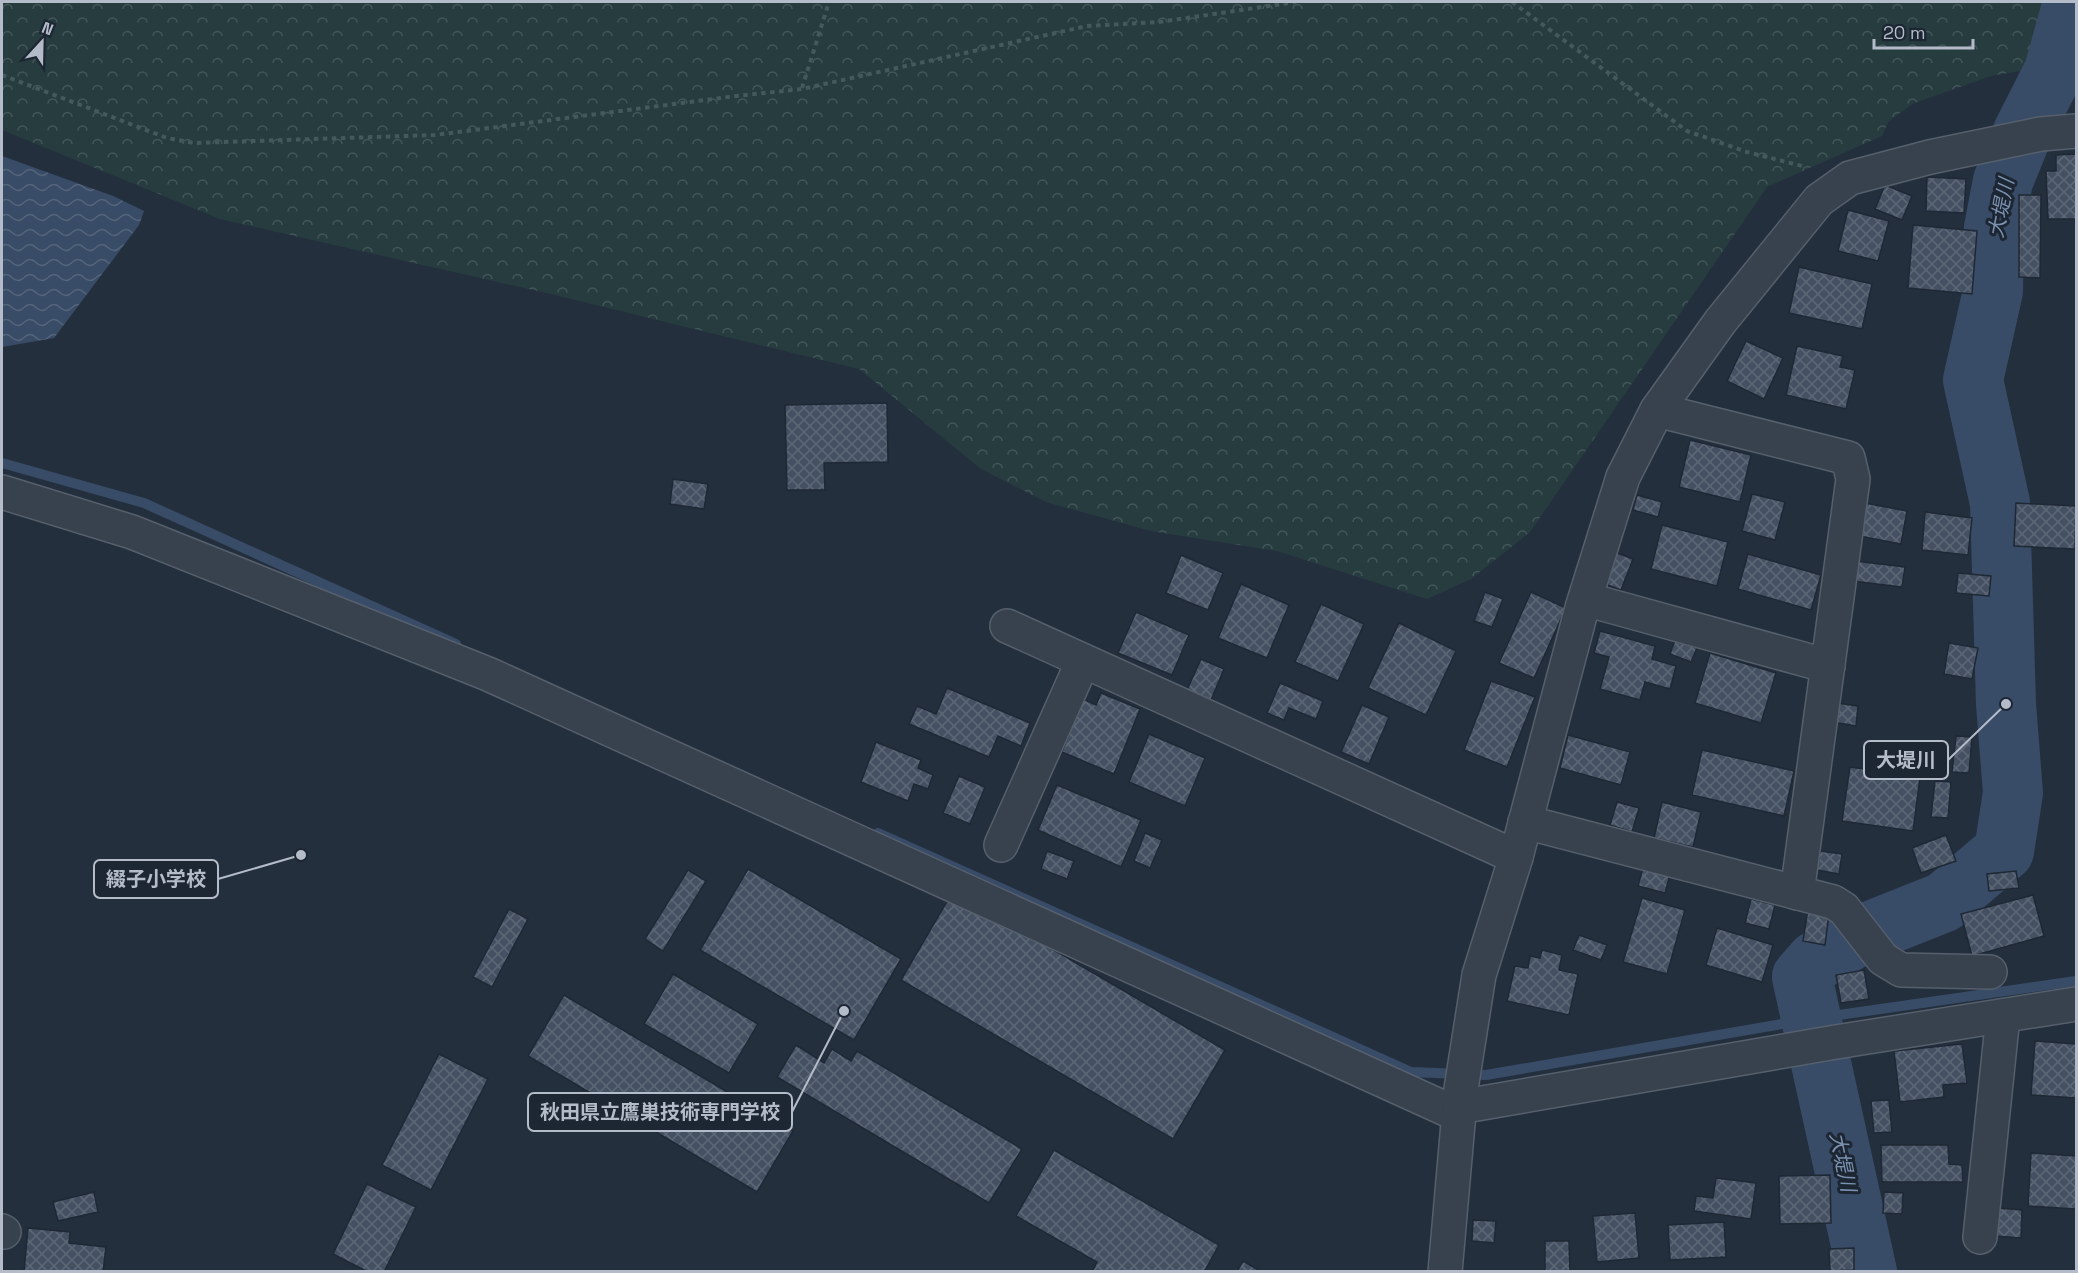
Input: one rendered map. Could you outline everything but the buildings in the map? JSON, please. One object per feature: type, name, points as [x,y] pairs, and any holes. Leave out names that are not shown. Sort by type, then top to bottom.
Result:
[{"type":"street","points":[[1445,1272],[1461,1093],[1479,975],[1516,857],[1585,599],[1623,477],[1657,410],[1720,322],[1819,200],[1850,178],[1930,157],[2041,134],[2076,131]]},
{"type":"street","points":[[1657,410],[1848,458],[1853,479],[1797,893]]},
{"type":"street","points":[[2,492],[132,532],[488,674],[1461,1093],[1820,1045],[2076,1005]]},
{"type":"street","points":[[1585,599],[1828,666]]},
{"type":"street","points":[[1007,626],[1516,857]]},
{"type":"street","points":[[1001,845],[1083,660]]},
{"type":"street","points":[[1525,822],[1833,902],[1844,909],[1883,959],[1901,970],[1990,972]]},
{"type":"street","points":[[1980,1238],[2002,1016]]},
{"type":"path","points":[[802,89],[829,2]]},
{"type":"path","points":[[2,75],[166,138],[194,143],[435,135],[802,89],[1087,26],[1159,22],[1296,2]]},
{"type":"path","points":[[1512,2],[1688,131],[1747,152],[1850,178]]},
{"type":"green space","points":[[2,2],[2076,2],[2076,61],[1991,76],[1912,104],[1888,122],[1882,136],[1767,187],[1530,532],[1471,579],[1427,599],[1277,551],[1151,531],[1046,502],[981,469],[859,369],[555,295],[220,219],[2,130]]},
{"type":"water","points":[[2,156],[113,196],[144,211],[139,225],[54,338],[2,347]]},
{"type":"waterway","name":"大堤川","points":[[1867,1272],[1802,977],[1816,961],[1856,937],[1944,902],[2004,851],[2013,793],[2006,704],[2000,503],[1973,380],[1993,291],[1994,228],[2003,181],[2023,132],[2054,71],[2073,2]]},
{"type":"waterway","points":[[2,463],[144,503],[456,644]]},
{"type":"waterway","points":[[878,833],[1411,1072],[1486,1075],[1811,1019],[2076,981]]},
{"type":"place","name":"大堤川","points":[[2006,704]]},
{"type":"place","name":"綴子小学校","points":[[301,855]]},
{"type":"place","name":"秋田県立鷹巣技術専門学校","points":[[844,1011]]}]
